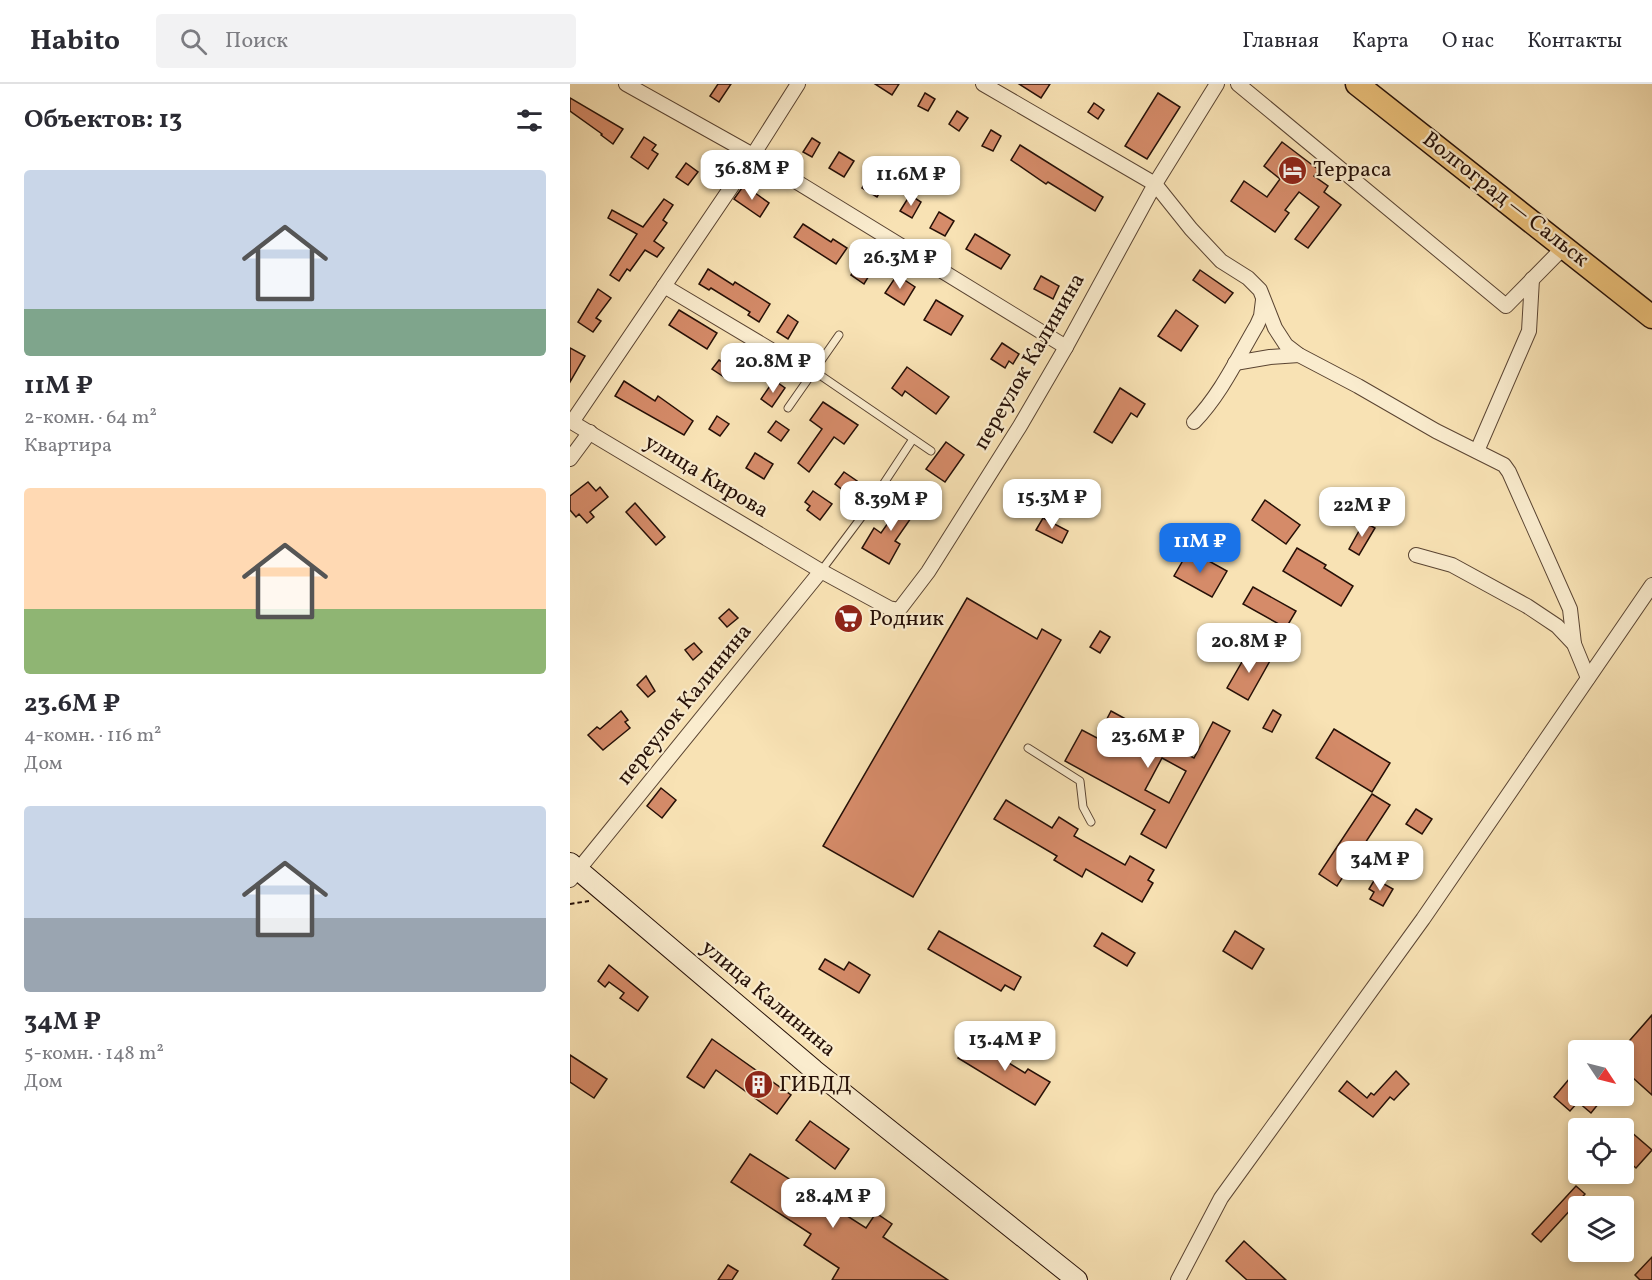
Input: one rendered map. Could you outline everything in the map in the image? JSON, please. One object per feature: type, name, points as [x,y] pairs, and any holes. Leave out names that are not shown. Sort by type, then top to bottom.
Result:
[{"type":"main road","name":"Волгоград — Сальск","points":[[1357,84],[1652,317]]},
{"type":"street","points":[[626,84],[753,155],[1066,347]]},
{"type":"street","points":[[571,421],[753,155],[798,84]]},
{"type":"street","points":[[983,84],[1155,184],[1191,229],[1221,261],[1248,278],[1260,290],[1275,328],[1286,345],[1299,355],[1358,386],[1436,432],[1504,465],[1570,609],[1574,644],[1588,678]]},
{"type":"street","name":"переулок Калинина","points":[[573,871],[821,570],[889,608],[899,610],[928,572],[1020,426],[1155,184],[1216,84]]},
{"type":"street","points":[[1238,84],[1506,306],[1564,247]]},
{"type":"street","points":[[1477,451],[1528,331],[1532,279]]},
{"type":"street","points":[[664,286],[783,357]]},
{"type":"street","points":[[1194,422],[1213,400],[1235,363],[1261,316],[1264,299]]},
{"type":"street","points":[[1235,363],[1299,355]]},
{"type":"street","name":"улица Кирова","points":[[571,421],[821,570]]},
{"type":"street","points":[[570,459],[590,432]]},
{"type":"street","points":[[1416,555],[1452,565],[1527,606],[1557,626],[1574,644]]},
{"type":"street","points":[[1178,1280],[1221,1198],[1423,919],[1652,585]]},
{"type":"street","name":"улица Калинина","points":[[573,871],[814,1070],[1077,1280]]},
{"type":"lane","points":[[789,408],[839,335]]},
{"type":"lane","points":[[814,371],[931,451]]},
{"type":"lane","points":[[821,570],[863,515],[913,440]]},
{"type":"lane","points":[[1028,748],[1080,781],[1083,807],[1091,822]]},
{"type":"path","points":[[570,904],[598,899]]},
{"type":"building","points":[[718,84],[731,84],[719,102],[710,96]]},
{"type":"building","points":[[875,84],[899,84],[892,95]]},
{"type":"building","points":[[1019,84],[1050,84],[1041,98]]},
{"type":"building","points":[[925,93],[935,99],[928,111],[918,106]]},
{"type":"building","points":[[1158,93],[1180,107],[1147,159],[1125,146]]},
{"type":"building","points":[[570,98],[623,129],[613,144],[570,111]]},
{"type":"building","points":[[1094,103],[1104,110],[1098,119],[1088,112]]},
{"type":"building","points":[[957,111],[968,118],[959,131],[949,124]]},
{"type":"building","points":[[991,130],[1001,136],[993,151],[982,146]]},
{"type":"building","points":[[644,137],[656,145],[652,150],[658,154],[648,169],[631,157]]},
{"type":"building","points":[[812,138],[820,143],[812,157],[803,152]]},
{"type":"building","points":[[1282,142],[1319,170],[1314,176],[1328,186],[1324,192],[1341,205],[1308,248],[1295,239],[1319,207],[1299,192],[1285,210],[1289,213],[1275,232],[1231,201],[1244,181],[1267,197],[1280,179],[1264,166]]},
{"type":"building","points":[[1020,145],[1103,197],[1095,211],[1048,182],[1046,184],[1011,160]]},
{"type":"building","points":[[839,152],[854,161],[844,177],[829,168]]},
{"type":"building","points":[[885,160],[898,167],[877,197],[862,188],[874,168],[879,170]]},
{"type":"building","points":[[686,163],[698,172],[688,185],[676,177]]},
{"type":"building","points":[[744,185],[769,203],[760,217],[734,199]]},
{"type":"building","points":[[910,195],[921,202],[912,218],[900,211]]},
{"type":"building","points":[[664,199],[673,205],[663,220],[667,223],[654,241],[664,248],[657,257],[645,250],[630,271],[627,269],[619,281],[610,275],[637,234],[608,218],[612,210],[643,227]]},
{"type":"building","points":[[939,212],[954,221],[945,236],[930,228]]},
{"type":"building","points":[[803,224],[831,242],[833,239],[847,248],[836,264],[794,237]]},
{"type":"building","points":[[975,234],[1010,255],[1001,269],[966,249]]},
{"type":"building","points":[[862,258],[875,266],[864,284],[851,275]]},
{"type":"building","points":[[708,269],[733,285],[735,282],[770,304],[759,322],[748,315],[750,312],[711,288],[709,290],[699,284]]},
{"type":"building","points":[[1200,270],[1233,293],[1225,303],[1193,280]]},
{"type":"building","points":[[897,275],[915,287],[904,305],[885,293]]},
{"type":"building","points":[[1041,276],[1059,286],[1053,299],[1034,289]]},
{"type":"building","points":[[598,289],[611,298],[596,318],[601,321],[593,332],[578,322]]},
{"type":"building","points":[[936,300],[963,316],[951,335],[924,320]]},
{"type":"building","points":[[679,310],[717,333],[707,349],[669,325]]},
{"type":"building","points":[[1176,310],[1198,326],[1181,351],[1158,336]]},
{"type":"building","points":[[788,315],[798,322],[788,339],[777,332]]},
{"type":"building","points":[[1002,343],[1019,354],[1013,364],[1009,361],[1005,368],[991,359]]},
{"type":"building","points":[[570,348],[585,356],[570,382]]},
{"type":"building","points":[[758,356],[770,364],[760,378],[749,371]]},
{"type":"building","points":[[719,360],[730,367],[724,377],[712,369]]},
{"type":"building","points":[[907,367],[949,397],[936,414],[905,391],[902,396],[892,388]]},
{"type":"building","points":[[774,380],[785,388],[772,407],[761,399]]},
{"type":"building","points":[[624,381],[655,401],[658,396],[693,421],[684,435],[615,396]]},
{"type":"building","points":[[1120,388],[1145,404],[1137,417],[1131,413],[1112,443],[1094,432]]},
{"type":"building","points":[[823,402],[858,425],[844,444],[834,437],[809,472],[798,463],[822,429],[810,420]]},
{"type":"building","points":[[717,416],[729,424],[720,436],[709,429]]},
{"type":"building","points":[[776,421],[789,430],[781,441],[768,432]]},
{"type":"building","points":[[946,442],[964,455],[945,482],[926,469]]},
{"type":"building","points":[[755,453],[773,464],[764,479],[746,468]]},
{"type":"building","points":[[844,472],[857,481],[848,494],[835,484]]},
{"type":"building","points":[[588,482],[596,491],[600,487],[608,497],[590,512],[594,517],[587,523],[579,514],[576,517],[570,510],[570,496]]},
{"type":"building","points":[[1057,484],[1080,497],[1073,509],[1050,496]]},
{"type":"building","points":[[813,491],[832,504],[820,520],[807,510],[810,506],[805,502]]},
{"type":"building","points":[[907,496],[920,505],[895,541],[900,544],[889,564],[862,548],[874,528],[881,533]]},
{"type":"building","points":[[1265,500],[1300,525],[1286,544],[1252,520]]},
{"type":"building","points":[[635,503],[665,537],[656,545],[626,512]]},
{"type":"building","points":[[1043,518],[1068,531],[1062,543],[1036,530]]},
{"type":"building","points":[[1364,522],[1375,528],[1359,555],[1349,549]]},
{"type":"building","points":[[1297,548],[1326,565],[1324,568],[1353,586],[1341,606],[1283,571]]},
{"type":"building","points":[[1189,550],[1227,571],[1212,597],[1174,576]]},
{"type":"building","points":[[1253,587],[1296,611],[1286,628],[1243,604]]},
{"type":"building","points":[[967,598],[1037,639],[1042,629],[1061,640],[913,897],[823,846]]},
{"type":"building","points":[[848,606],[859,613],[850,629],[839,623]]},
{"type":"building","points":[[729,609],[738,618],[727,627],[719,618]]},
{"type":"building","points":[[1100,631],[1110,637],[1100,653],[1090,647]]},
{"type":"building","points":[[694,643],[702,652],[693,660],[685,650]]},
{"type":"building","points":[[1250,648],[1271,659],[1248,700],[1227,688]]},
{"type":"building","points":[[646,676],[655,691],[648,697],[637,685]]},
{"type":"building","points":[[1273,710],[1281,715],[1272,732],[1263,728]]},
{"type":"building","points":[[621,711],[628,720],[625,722],[630,728],[603,750],[588,735],[597,727],[600,729]]},
{"type":"building","points":[[1111,711],[1142,728],[1145,723],[1177,739],[1173,747],[1194,758],[1213,722],[1230,731],[1166,848],[1141,834],[1155,810],[1065,761],[1082,730],[1097,738]],"holes":[[[1162,758],[1186,771],[1169,803],[1145,790]]]},
{"type":"building","points":[[1334,729],[1390,763],[1372,792],[1316,758]]},
{"type":"building","points":[[661,788],[676,800],[662,818],[647,806]]},
{"type":"building","points":[[1372,794],[1390,805],[1337,886],[1319,874]]},
{"type":"building","points":[[1006,800],[1052,828],[1059,817],[1078,829],[1074,836],[1125,865],[1130,856],[1154,870],[1148,880],[1153,883],[1142,902],[1086,869],[1082,877],[1054,860],[1057,856],[994,819]]},
{"type":"building","points":[[1416,809],[1432,819],[1422,834],[1406,824]]},
{"type":"building","points":[[1375,879],[1393,889],[1383,906],[1370,899],[1374,892],[1369,889]]},
{"type":"building","points":[[939,931],[1021,977],[1014,990],[1005,985],[1001,991],[928,949]]},
{"type":"building","points":[[1235,931],[1264,949],[1252,969],[1223,951]]},
{"type":"building","points":[[1102,933],[1135,953],[1127,966],[1094,946]]},
{"type":"building","points":[[825,959],[844,970],[849,962],[870,975],[859,993],[819,969]]},
{"type":"building","points":[[609,965],[648,997],[638,1011],[620,998],[624,993],[609,982],[605,987],[598,981]]},
{"type":"building","points":[[1652,1015],[1652,1095],[1634,1079],[1634,1040],[1630,1040]]},
{"type":"building","points":[[712,1039],[791,1095],[777,1114],[716,1070],[704,1088],[687,1077]]},
{"type":"building","points":[[970,1039],[1025,1073],[1028,1069],[1050,1082],[1035,1105],[958,1058]]},
{"type":"building","points":[[570,1055],[607,1079],[594,1098],[570,1082]]},
{"type":"building","points":[[1396,1071],[1409,1084],[1394,1100],[1390,1097],[1373,1117],[1339,1091],[1347,1081],[1367,1098],[1371,1093],[1374,1095]]},
{"type":"building","points":[[1568,1080],[1568,1106],[1574,1106],[1570,1111],[1554,1097]]},
{"type":"building","points":[[1583,1106],[1597,1106],[1591,1113]]},
{"type":"building","points":[[810,1121],[849,1149],[835,1169],[796,1140]]},
{"type":"building","points":[[1634,1134],[1652,1150],[1636,1168],[1634,1166]]},
{"type":"building","points":[[750,1154],[866,1228],[876,1213],[892,1224],[883,1237],[948,1280],[832,1280],[839,1268],[804,1245],[811,1234],[731,1182]]},
{"type":"building","points":[[1576,1186],[1585,1194],[1568,1196],[1568,1213],[1541,1242],[1532,1234]]},
{"type":"building","points":[[1244,1241],[1286,1280],[1247,1280],[1226,1261]]},
{"type":"building","points":[[1652,1257],[1652,1280],[1640,1280],[1635,1275]]},
{"type":"building","points":[[728,1265],[738,1271],[732,1280],[718,1280]]},
{"type":"place","name":"Терраса","points":[[1292,170]]},
{"type":"place","name":"Родник","points":[[848,619]]},
{"type":"place","name":"ГИБДД","points":[[758,1085]]}]
